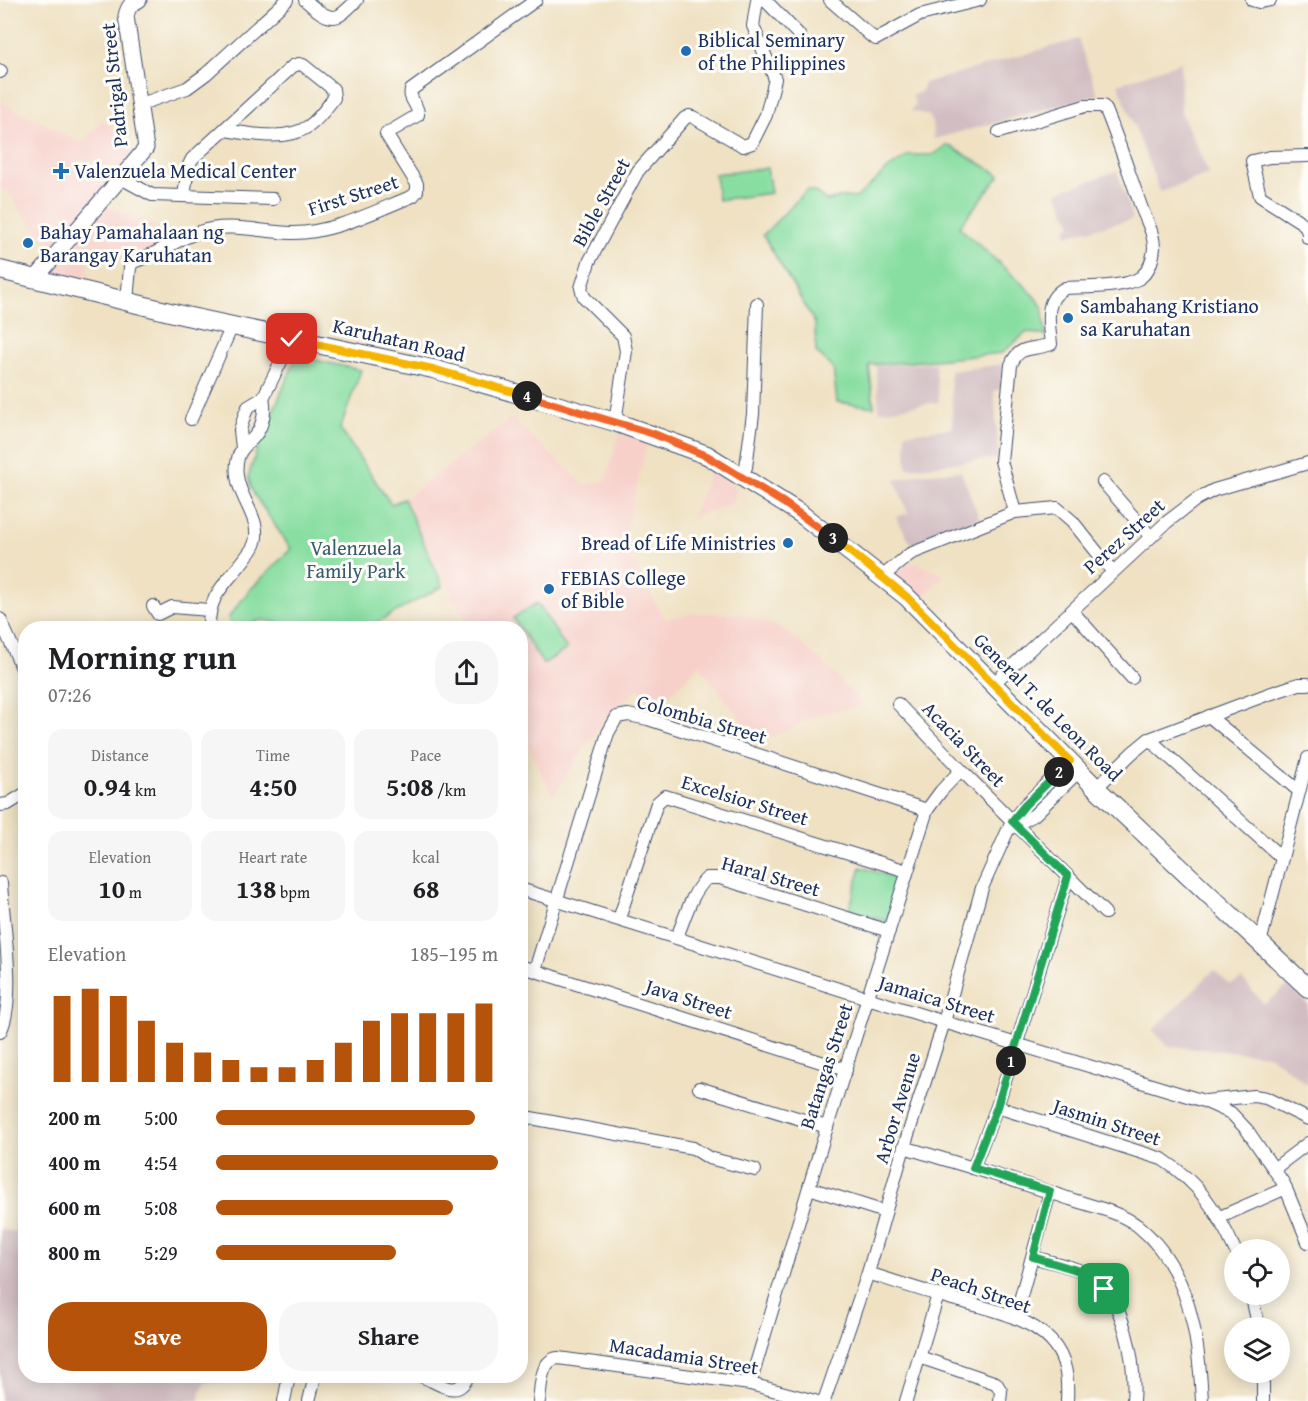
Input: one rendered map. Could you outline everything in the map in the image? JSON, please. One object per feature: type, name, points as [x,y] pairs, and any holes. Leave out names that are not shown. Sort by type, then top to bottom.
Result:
[{"type":"main road","name":"Karuhatan Road","points":[[0,270],[232,326],[433,369],[665,438],[707,456],[742,478]]},
{"type":"main road","name":"General T. de Leon Road","points":[[742,478],[801,514],[907,597],[994,683],[1070,771],[1096,788],[1308,986]]},
{"type":"street","name":"Padrigal Street","points":[[36,278],[146,148],[126,16],[133,2],[140,0]]},
{"type":"street","points":[[141,104],[188,88],[287,0]]},
{"type":"street","points":[[305,0],[318,11],[332,17],[338,16],[357,0]]},
{"type":"street","name":"First Street","points":[[128,301],[130,267],[133,262],[200,232],[229,228],[291,233],[310,231],[354,219],[413,196],[417,191],[417,184],[386,134],[418,115],[418,108],[410,95],[411,90],[536,0]]},
{"type":"street","name":"Bible Street","points":[[615,422],[626,351],[625,343],[623,336],[585,297],[581,288],[583,279],[638,171],[685,118],[693,117],[743,146],[752,143],[766,115],[776,79],[753,26],[757,0]]},
{"type":"street","points":[[765,0],[799,35]]},
{"type":"street","points":[[830,0],[876,39],[920,15],[980,0]]},
{"type":"street","points":[[184,196],[188,167],[192,159],[293,66],[303,65],[333,89],[334,98],[311,125],[304,129],[286,134],[266,135],[225,130]]},
{"type":"street","points":[[999,132],[1085,106],[1103,106],[1117,136],[1151,229],[1154,249],[1150,266],[1146,272],[1131,282],[1065,288],[1057,292],[1049,306],[1051,344],[1015,355],[1011,365],[1001,461],[1014,512]]},
{"type":"street","points":[[1308,156],[1270,157],[1252,161],[1260,196],[1304,224],[1308,238]]},
{"type":"street","points":[[122,178],[152,195],[273,199]]},
{"type":"street","points":[[742,478],[746,467],[753,414],[757,304]]},
{"type":"street","points":[[191,419],[232,326]]},
{"type":"street","points":[[242,448],[240,430],[248,407],[263,398],[292,339]]},
{"type":"street","points":[[209,621],[210,610],[219,590],[255,545],[258,531],[238,485],[238,458],[242,448],[256,435],[266,409],[263,398]]},
{"type":"street","name":"Perez Street","points":[[994,683],[1151,537],[1197,499],[1214,490],[1308,463]]},
{"type":"street","points":[[1102,482],[1151,537]]},
{"type":"street","points":[[883,576],[910,554],[1014,512],[1057,508],[1072,521],[1113,572]]},
{"type":"street","points":[[153,606],[158,614],[171,608],[210,610]]},
{"type":"street","points":[[1072,611],[1132,678]]},
{"type":"street","points":[[0,619],[18,659]]},
{"type":"street","points":[[1096,788],[1149,740],[1299,684],[1308,684]]},
{"type":"street","name":"Acacia Street","points":[[898,704],[1013,825],[1105,913]]},
{"type":"street","name":"Colombia Street","points":[[535,970],[608,733],[617,717],[628,715],[648,719],[927,810]]},
{"type":"street","points":[[1209,716],[1299,791]]},
{"type":"street","points":[[1149,740],[1282,858]]},
{"type":"street","points":[[1260,943],[1308,758]]},
{"type":"street","name":"Batangas Street","points":[[750,1384],[827,1127],[927,810],[961,770]]},
{"type":"street","name":"Arbor Avenue","points":[[824,1401],[868,1273],[982,888],[1013,825],[1034,815],[1070,771]]},
{"type":"street","name":"Excelsior Street","points":[[619,920],[657,803],[665,796],[907,871]]},
{"type":"street","points":[[0,806],[18,798]]},
{"type":"street","points":[[973,1168],[997,1107],[1068,876]]},
{"type":"street","name":"Haral Street","points":[[677,938],[693,899],[707,878],[720,878],[889,931]]},
{"type":"street","points":[[0,1032],[6,1021],[9,979],[1,883]]},
{"type":"street","name":"Jamaica Street","points":[[528,891],[1204,1101],[1231,1113],[1247,1130],[1275,1168],[1286,1188],[1308,1242]]},
{"type":"street","name":"Java Street","points":[[528,968],[846,1070]]},
{"type":"street","points":[[699,1088],[827,1127]]},
{"type":"street","points":[[1204,1101],[1254,1096],[1266,1098],[1308,1119]]},
{"type":"street","name":"Jasmin Street","points":[[997,1107],[1162,1159],[1184,1174],[1220,1216],[1230,1239]]},
{"type":"street","points":[[528,1117],[693,1148],[709,1158],[755,1170]]},
{"type":"street","points":[[1275,1168],[1308,1143]]},
{"type":"street","points":[[904,1147],[1050,1191],[1116,1214],[1137,1225],[1156,1243],[1171,1266],[1193,1319],[1202,1401]]},
{"type":"street","points":[[809,1188],[885,1212]]},
{"type":"street","points":[[1220,1216],[1286,1188]]},
{"type":"street","points":[[1015,1318],[1050,1191]]},
{"type":"street","points":[[1033,1257],[1090,1274],[1117,1306],[1132,1357],[1133,1401]]},
{"type":"street","name":"Peach Street","points":[[868,1273],[1015,1318],[1038,1330],[1051,1341],[1062,1357],[1068,1373],[1067,1401]]},
{"type":"street","points":[[906,1401],[938,1295]]},
{"type":"street","points":[[919,1357],[996,1383],[1001,1390],[1000,1401]]},
{"type":"street","name":"Macadamia Street","points":[[539,1401],[547,1363],[558,1358],[750,1384],[815,1401]]},
{"type":"street","points":[[284,1401],[288,1383]]},
{"type":"street","points":[[309,1401],[313,1383]]},
{"type":"street","points":[[436,1383],[449,1389],[457,1389],[463,1383]]},
{"type":"street","points":[[1263,1383],[1263,1401]]},
{"type":"shaded area","points":[[1078,39],[1098,95],[934,139],[932,123],[928,115],[911,111],[915,104],[912,95],[921,92],[924,83]]},
{"type":"shaded area","points":[[1181,62],[1181,112],[1209,174],[1160,192],[1118,84]]},
{"type":"shaded area","name":"Valenzuela Medical Center","points":[[0,101],[82,143],[103,120],[137,153],[56,248],[22,214],[10,193],[0,189]]},
{"type":"shaded area","points":[[1117,171],[1133,219],[1068,235],[1065,230],[1072,225],[1057,192]]},
{"type":"shaded area","points":[[104,206],[180,235],[134,260],[93,254],[89,256],[87,285],[47,274]]},
{"type":"shaded area","points":[[935,363],[939,402],[879,411],[876,366]]},
{"type":"shaded area","points":[[1003,364],[1006,388],[994,391],[999,458],[907,468],[905,433],[953,428],[950,371]]},
{"type":"shaded area","name":"FEBIAS College of Bible","points":[[512,418],[583,484],[605,482],[620,432],[647,442],[623,545],[665,619],[695,613],[742,614],[782,628],[823,662],[864,705],[821,714],[759,743],[699,665],[664,701],[638,689],[605,718],[553,797],[528,745],[528,621],[465,621],[404,499]]},
{"type":"shaded area","points":[[711,470],[736,487],[735,502],[692,517]]},
{"type":"shaded area","points":[[961,471],[979,518],[912,545],[896,517],[908,513],[895,480],[918,474]]},
{"type":"shaded area","points":[[911,562],[945,575],[920,600],[892,575]]},
{"type":"shaded area","points":[[1214,970],[1230,985],[1242,979],[1264,1004],[1289,985],[1308,1005],[1308,1085],[1270,1055],[1167,1046],[1153,1030]]},
{"type":"shaded area","points":[[0,1229],[18,1232],[18,1383],[205,1383],[199,1401],[0,1401]]},
{"type":"green space","points":[[948,145],[1000,175],[959,227],[1029,290],[1042,306],[1046,336],[1027,332],[1002,353],[869,365],[874,407],[837,402],[833,368],[816,352],[815,323],[763,235],[807,190],[817,193],[827,201],[844,197],[856,198],[888,169],[909,155],[932,155]]},
{"type":"green space","points":[[767,168],[771,193],[718,200],[715,174]]},
{"type":"green space","name":"Valenzuela Family Park","points":[[297,356],[361,370],[340,429],[391,504],[404,499],[443,586],[380,621],[229,621],[228,618],[248,592],[291,549],[253,493],[248,477],[259,444]]},
{"type":"green space","points":[[537,603],[567,649],[543,664],[528,641],[528,621],[515,621],[513,618]]},
{"type":"green space","points":[[861,867],[901,880],[887,921],[849,910]]},
{"type":"place","name":"Biblical Seminary of the Philippines","points":[[686,51]]},
{"type":"place","name":"Valenzuela Medical Center","points":[[61,171]]},
{"type":"place","name":"Bahay Pamahalaan ng Barangay Karuhatan","points":[[28,243]]},
{"type":"place","name":"Sambahang Kristiano sa Karuhatan","points":[[1068,318]]},
{"type":"place","name":"Bread of Life Ministries","points":[[788,543]]},
{"type":"place","name":"FEBIAS College of Bible","points":[[549,589]]},
{"type":"route","points":[[292,339],[433,369],[523,394],[654,434],[720,463],[801,514],[883,576],[994,683],[1070,761],[1012,821],[1068,876],[997,1107],[973,1168],[1050,1191],[1033,1257],[1090,1274],[1104,1289]]}]
